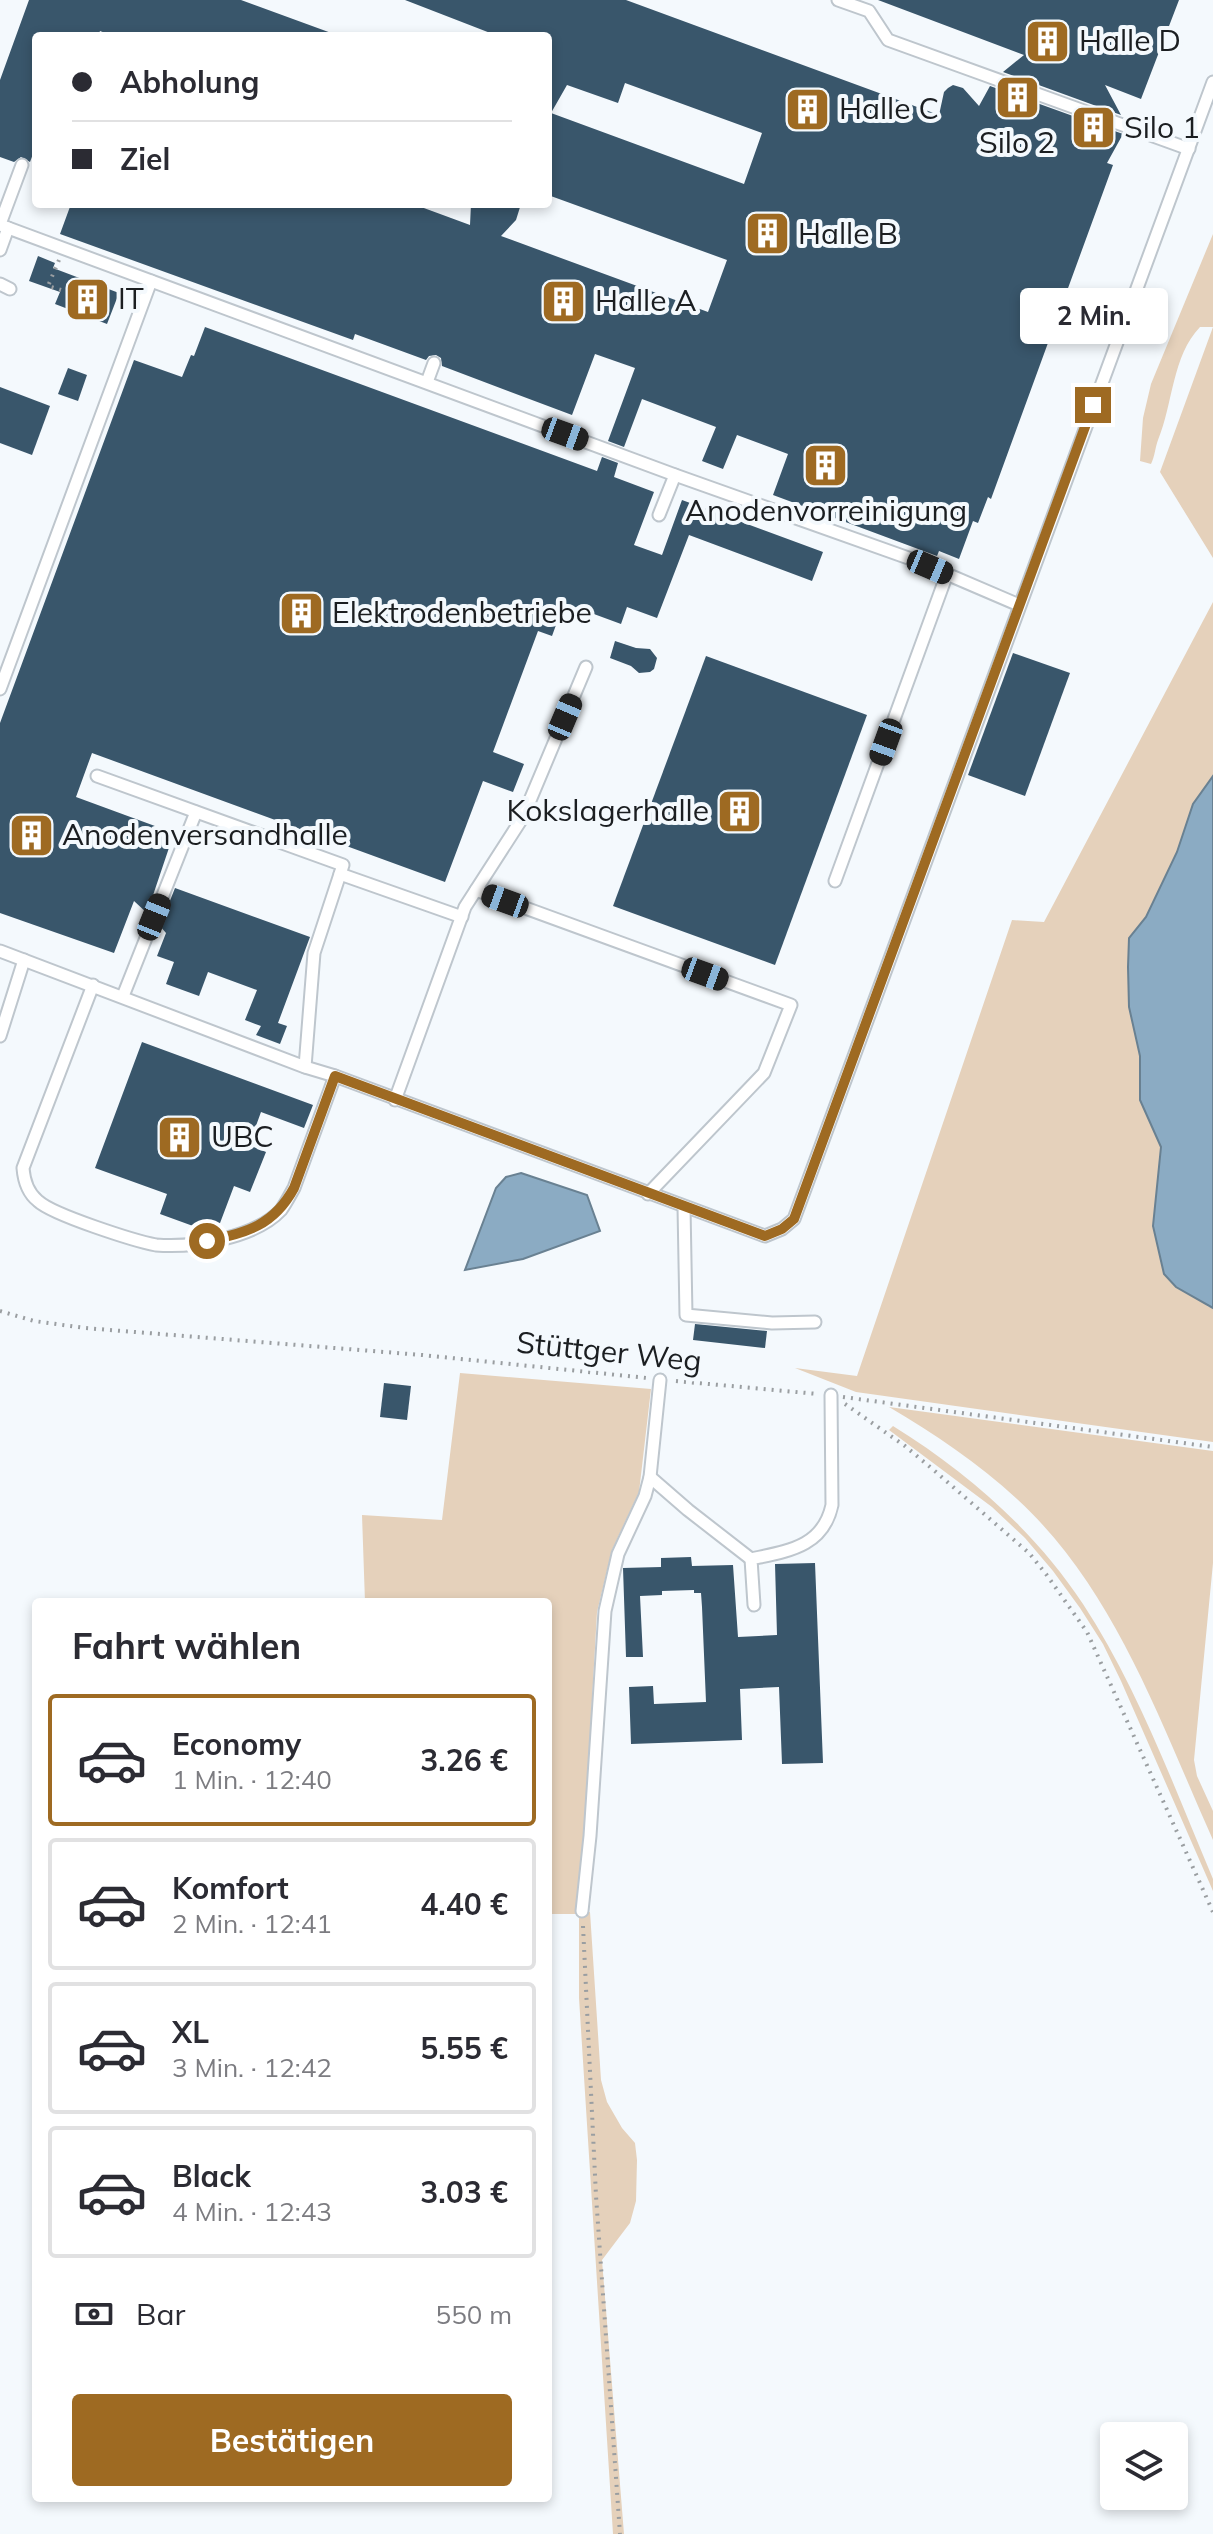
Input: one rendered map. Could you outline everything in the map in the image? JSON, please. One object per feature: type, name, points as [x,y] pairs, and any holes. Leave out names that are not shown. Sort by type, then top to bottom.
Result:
[{"type":"lane","points":[[838,0],[869,11],[888,40],[1189,149]]},
{"type":"lane","points":[[0,951],[765,1236],[782,1229],[794,1219],[1213,82]]},
{"type":"lane","points":[[0,250],[3,225],[22,165]]},
{"type":"lane","points":[[3,225],[947,574],[1019,605]]},
{"type":"lane","points":[[0,689],[151,281]]},
{"type":"lane","points":[[427,382],[434,363]]},
{"type":"lane","points":[[659,515],[675,475]]},
{"type":"lane","points":[[835,881],[947,574]]},
{"type":"lane","points":[[395,1100],[462,917],[523,817],[586,667]]},
{"type":"lane","points":[[97,776],[343,865],[314,953],[305,1067]]},
{"type":"lane","points":[[123,996],[196,812]]},
{"type":"lane","points":[[340,874],[462,917]]},
{"type":"lane","points":[[476,890],[791,1005],[764,1073],[648,1194]]},
{"type":"lane","points":[[0,1036],[24,960]]},
{"type":"lane","points":[[93,985],[23,1168],[29,1191],[52,1210],[156,1245],[207,1241],[253,1228],[273,1217],[290,1196],[335,1076]]},
{"type":"lane","points":[[684,1207],[686,1315],[772,1323],[815,1322]]},
{"type":"lane","points":[[582,1911],[605,1611],[618,1554],[645,1496],[650,1477],[660,1380]]},
{"type":"lane","points":[[751,1559],[793,1549],[813,1539],[829,1522],[832,1505],[831,1395]]},
{"type":"lane","points":[[650,1477],[751,1559],[754,1605]]},
{"type":"path","points":[[61,290],[48,286],[63,249]]},
{"type":"path","name":"Stüttger Weg","points":[[0,1311],[34,1321],[85,1328],[422,1355],[831,1395],[1213,1447]]},
{"type":"path","points":[[831,1395],[905,1446],[1029,1553],[1046,1574],[1087,1632],[1213,1912]]},
{"type":"path","points":[[582,1911],[596,2196],[620,2534]]},
{"type":"shaded area","points":[[1213,234],[1213,327],[1200,327],[1191,339],[1178,366],[1151,464],[1140,461],[1143,418],[1151,384]]},
{"type":"shaded area","points":[[1213,327],[1213,558],[1160,472]]},
{"type":"shaded area","points":[[1213,602],[1213,776],[1193,804],[1177,852],[1146,917],[1129,938],[1128,967],[1129,1007],[1140,1056],[1140,1100],[1161,1147],[1160,1172],[1207,1306],[1213,1308],[1213,1442],[856,1392],[795,1368],[857,1376],[1012,920],[1044,922]]},
{"type":"shaded area","points":[[460,1373],[651,1389],[639,1492],[612,1550],[597,1612],[580,1913],[590,1912],[601,2080],[607,2102],[635,2143],[637,2160],[636,2201],[630,2223],[602,2260],[624,2534],[613,2534],[579,1998],[579,1914],[552,1914],[552,1598],[365,1598],[362,1515],[442,1520]]},
{"type":"shaded area","points":[[889,1407],[1213,1451],[1213,1563],[1194,1760],[1197,1776],[1213,1811],[1213,1840],[1132,1659],[1082,1574],[1051,1535],[987,1473]]},
{"type":"shaded area","points":[[893,1426],[947,1463],[997,1504],[1043,1551],[1083,1604],[1121,1669],[1154,1738],[1213,1879],[1213,1891],[1121,1681],[1103,1644],[1080,1608],[1025,1538],[992,1507],[889,1430]]},
{"type":"water","points":[[1213,776],[1213,1308],[1176,1287],[1164,1274],[1153,1226],[1161,1147],[1140,1100],[1140,1056],[1129,1007],[1128,967],[1129,938],[1146,917],[1177,852],[1193,804]]},
{"type":"water","points":[[521,1173],[587,1195],[600,1231],[523,1259],[465,1270],[496,1188],[506,1177]]},
{"type":"building","points":[[29,0],[241,0],[329,32],[32,32],[30,162],[21,157],[14,162],[0,157],[0,80]]},
{"type":"building","points":[[405,0],[626,0],[939,115],[944,92],[953,85],[963,88],[979,106],[990,86],[1123,134],[1107,163],[1113,165],[991,499],[988,497],[978,523],[973,521],[959,559],[939,551],[937,556],[773,495],[788,454],[737,435],[723,469],[702,461],[716,427],[642,399],[624,447],[608,441],[635,368],[595,354],[572,415],[442,366],[441,358],[436,355],[426,360],[355,334],[353,340],[60,234],[70,208],[424,208],[470,225],[471,208],[520,208],[516,220],[501,236],[708,312],[727,260],[552,196],[552,113],[744,184],[762,133],[625,83],[618,103],[567,85],[552,111],[552,32],[488,32]]},
{"type":"building","points":[[878,0],[1179,0],[1141,99],[1105,85],[1121,115],[1003,72],[1024,55]]},
{"type":"building","name":"IT","points":[[38,256],[55,263],[53,268],[119,293],[107,324],[55,304],[60,292],[29,281]]},
{"type":"building","name":"Elektrodenbetriebe","points":[[205,327],[597,471],[602,457],[618,463],[614,477],[654,492],[634,545],[662,555],[682,500],[823,552],[812,581],[689,535],[657,618],[627,607],[621,624],[564,603],[552,636],[538,631],[493,752],[524,764],[513,792],[483,781],[445,882],[92,753],[76,797],[174,833],[147,913],[134,901],[114,953],[0,913],[0,723],[134,360],[182,377]]},
{"type":"building","points":[[68,368],[87,375],[78,401],[58,394]]},
{"type":"building","points":[[0,387],[50,406],[32,455],[0,443]]},
{"type":"building","points":[[615,641],[650,649],[657,658],[654,669],[639,673],[631,666],[610,658]]},
{"type":"building","points":[[1013,653],[1070,673],[1025,796],[968,775]]},
{"type":"building","name":"Kokslagerhalle","points":[[706,656],[867,715],[775,965],[613,906]]},
{"type":"building","points":[[175,888],[310,937],[278,1023],[287,1026],[280,1044],[256,1035],[261,1026],[245,1020],[257,990],[208,972],[199,996],[166,984],[174,962],[157,956],[166,933],[160,926]]},
{"type":"building","name":"UBC","points":[[142,1042],[313,1105],[304,1128],[261,1112],[249,1145],[266,1152],[250,1192],[234,1186],[217,1231],[205,1226],[204,1230],[160,1214],[167,1194],[95,1168]]},
{"type":"building","points":[[695,1324],[767,1331],[765,1348],[693,1340]]},
{"type":"building","points":[[384,1383],[411,1386],[407,1420],[380,1417]]},
{"type":"building","points":[[691,1557],[692,1566],[733,1565],[738,1637],[777,1635],[775,1564],[815,1563],[823,1763],[782,1764],[779,1687],[740,1689],[742,1740],[631,1744],[629,1687],[653,1686],[654,1704],[706,1702],[702,1607],[701,1593],[694,1593],[694,1590],[662,1591],[662,1595],[640,1596],[643,1657],[626,1657],[623,1568],[661,1567],[661,1558]]},
{"type":"place","name":"Halle D","points":[[1048,41]]},
{"type":"place","name":"Silo 2","points":[[1017,97]]},
{"type":"place","name":"Halle C","points":[[808,109]]},
{"type":"place","name":"Silo 1","points":[[1093,128]]},
{"type":"place","name":"Halle B","points":[[767,234]]},
{"type":"place","name":"IT","points":[[87,299]]},
{"type":"place","name":"Halle A","points":[[564,301]]},
{"type":"place","name":"Anodenvorreinigung","points":[[826,465]]},
{"type":"place","name":"Elektrodenbetriebe","points":[[301,613]]},
{"type":"place","name":"Kokslagerhalle","points":[[740,811]]},
{"type":"place","name":"Anodenversandhalle","points":[[31,835]]},
{"type":"place","name":"UBC","points":[[180,1137]]},
{"type":"route","points":[[207,1241],[253,1228],[280,1211],[294,1188],[335,1076],[765,1236],[782,1229],[794,1219],[1093,405]]}]
